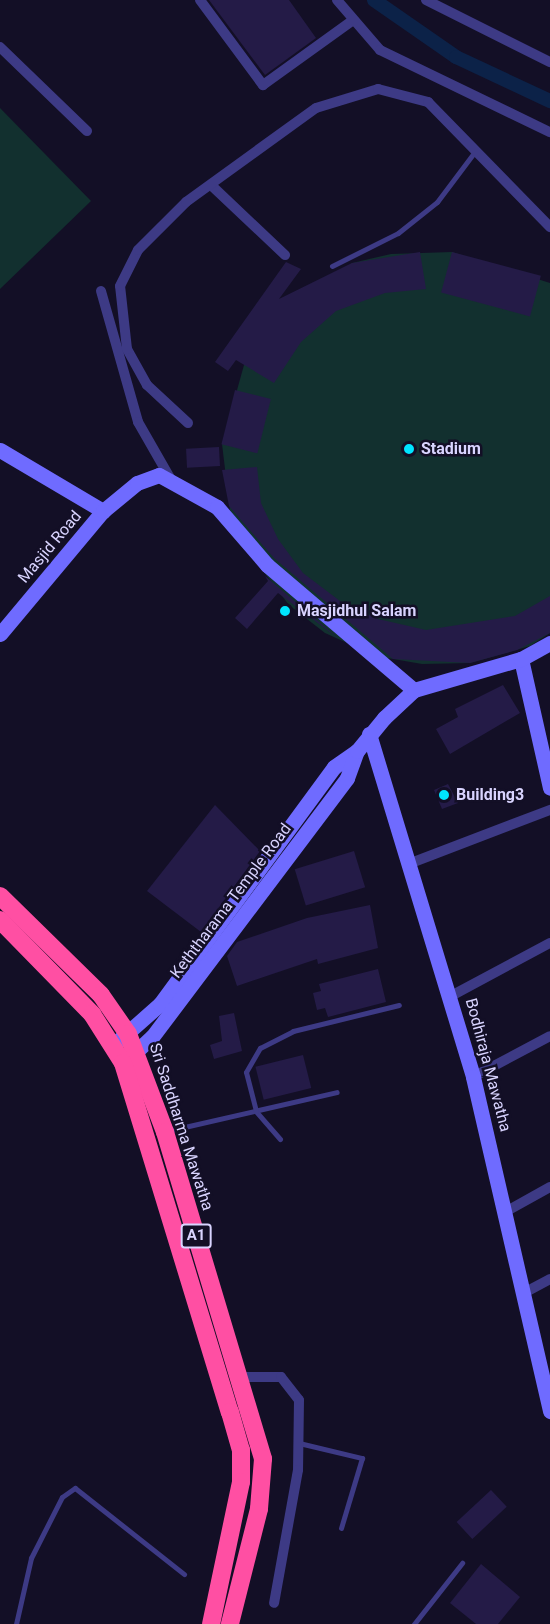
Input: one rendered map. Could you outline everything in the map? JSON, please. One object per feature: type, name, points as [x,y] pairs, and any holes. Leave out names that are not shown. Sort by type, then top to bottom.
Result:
[{"type":"highway","name":"Sri Saddharma Mawatha","points":[[0,896],[101,995],[128,1034],[130,1058],[241,1450],[238,1505],[211,1624]]},
{"type":"highway","name":"Sri Saddharma Mawatha","points":[[0,920],[92,1014],[113,1044],[130,1058],[165,1132],[259,1436],[263,1478],[230,1624]]},
{"type":"street","points":[[200,0],[263,85],[352,20]]},
{"type":"street","points":[[337,0],[380,50],[550,132]]},
{"type":"street","points":[[426,0],[550,62]]},
{"type":"street","points":[[0,47],[87,131]]},
{"type":"street","points":[[188,423],[147,386],[128,349],[120,286],[138,250],[211,184],[316,108],[378,89],[428,102],[477,149],[550,227]]},
{"type":"street","points":[[211,184],[285,255]]},
{"type":"street","points":[[101,291],[138,422],[173,483],[217,507],[267,565],[414,690]]},
{"type":"street","points":[[0,450],[103,511]]},
{"type":"street","name":"Masjid Road","points":[[0,634],[103,511],[137,483],[159,476],[173,483]]},
{"type":"street","name":"Keththarama Temple Road","points":[[130,1058],[297,830],[347,778],[357,752],[369,734],[414,690],[521,659],[550,643]]},
{"type":"street","points":[[521,659],[550,788]]},
{"type":"street","name":"Bodhiraja Mawatha","points":[[369,734],[411,863],[473,1077],[507,1211],[522,1294],[550,1408]]},
{"type":"street","points":[[411,863],[550,810]]},
{"type":"street","name":"Keththarama Temple Road","points":[[113,1044],[128,1034],[160,1004],[219,936]]},
{"type":"street","points":[[451,996],[550,943]]},
{"type":"street","points":[[473,1077],[550,1036]]},
{"type":"street","points":[[507,1211],[550,1187]]},
{"type":"street","points":[[522,1294],[550,1279]]},
{"type":"street","points":[[241,1377],[288,1381],[299,1400],[298,1443],[274,1604]]},
{"type":"lane","points":[[332,266],[398,233],[437,202],[477,149]]},
{"type":"lane","points":[[280,1139],[256,1111],[246,1072],[260,1048],[293,1031],[399,1005]]},
{"type":"lane","points":[[165,1132],[337,1092]]},
{"type":"lane","points":[[298,1443],[363,1458],[341,1528]]},
{"type":"lane","points":[[16,1624],[31,1557],[62,1497],[75,1488],[184,1574]]},
{"type":"lane","points":[[414,1624],[462,1563]]},
{"type":"green space","points":[[0,108],[91,201],[0,289]]},
{"type":"green space","name":"Stadium","points":[[452,252],[550,283],[550,633],[530,646],[470,663],[422,664],[376,656],[325,633],[289,605],[247,550],[230,510],[222,444],[244,365],[352,263],[391,254]]},
{"type":"building","points":[[209,0],[289,0],[316,38],[265,75]]},
{"type":"building","points":[[420,252],[426,289],[385,293],[336,311],[301,342],[274,383],[236,360],[228,371],[215,362],[286,262],[301,269],[279,299],[352,263]]},
{"type":"building","points":[[452,252],[541,276],[530,316],[441,293]]},
{"type":"building","points":[[235,390],[271,399],[257,453],[221,444]]},
{"type":"building","points":[[219,447],[220,466],[187,468],[186,449]]},
{"type":"building","points":[[257,467],[261,503],[278,539],[303,573],[340,601],[378,619],[426,630],[515,616],[550,596],[550,633],[517,650],[470,663],[393,659],[274,558],[229,506],[222,470]]},
{"type":"building","points":[[265,576],[339,639],[278,593],[247,629],[235,618],[268,581]]},
{"type":"building","points":[[503,685],[520,713],[450,754],[436,729],[458,717],[455,709]]},
{"type":"building","name":"Building3","points":[[448,784],[458,803],[442,809],[434,790]]},
{"type":"building","points":[[215,805],[260,851],[201,932],[147,891]]},
{"type":"building","points":[[354,851],[365,887],[306,905],[295,869]]},
{"type":"building","points":[[370,905],[378,948],[318,964],[317,959],[237,986],[227,956],[237,942],[307,918]]},
{"type":"building","points":[[378,969],[386,1002],[328,1017],[325,1008],[317,1010],[313,993],[321,991],[319,984]]},
{"type":"building","points":[[234,1013],[242,1051],[214,1059],[210,1045],[222,1041],[219,1016]]},
{"type":"building","points":[[303,1055],[311,1088],[264,1100],[255,1067]]},
{"type":"building","points":[[491,1490],[507,1507],[472,1539],[457,1522]]},
{"type":"building","points":[[481,1564],[520,1597],[498,1624],[476,1624],[450,1603]]},
{"type":"waterway","points":[[374,0],[456,57],[550,101]]},
{"type":"place","name":"Stadium","points":[[409,449]]},
{"type":"place","name":"Masjidhul Salam","points":[[285,611]]},
{"type":"place","name":"Building3","points":[[444,795]]}]
